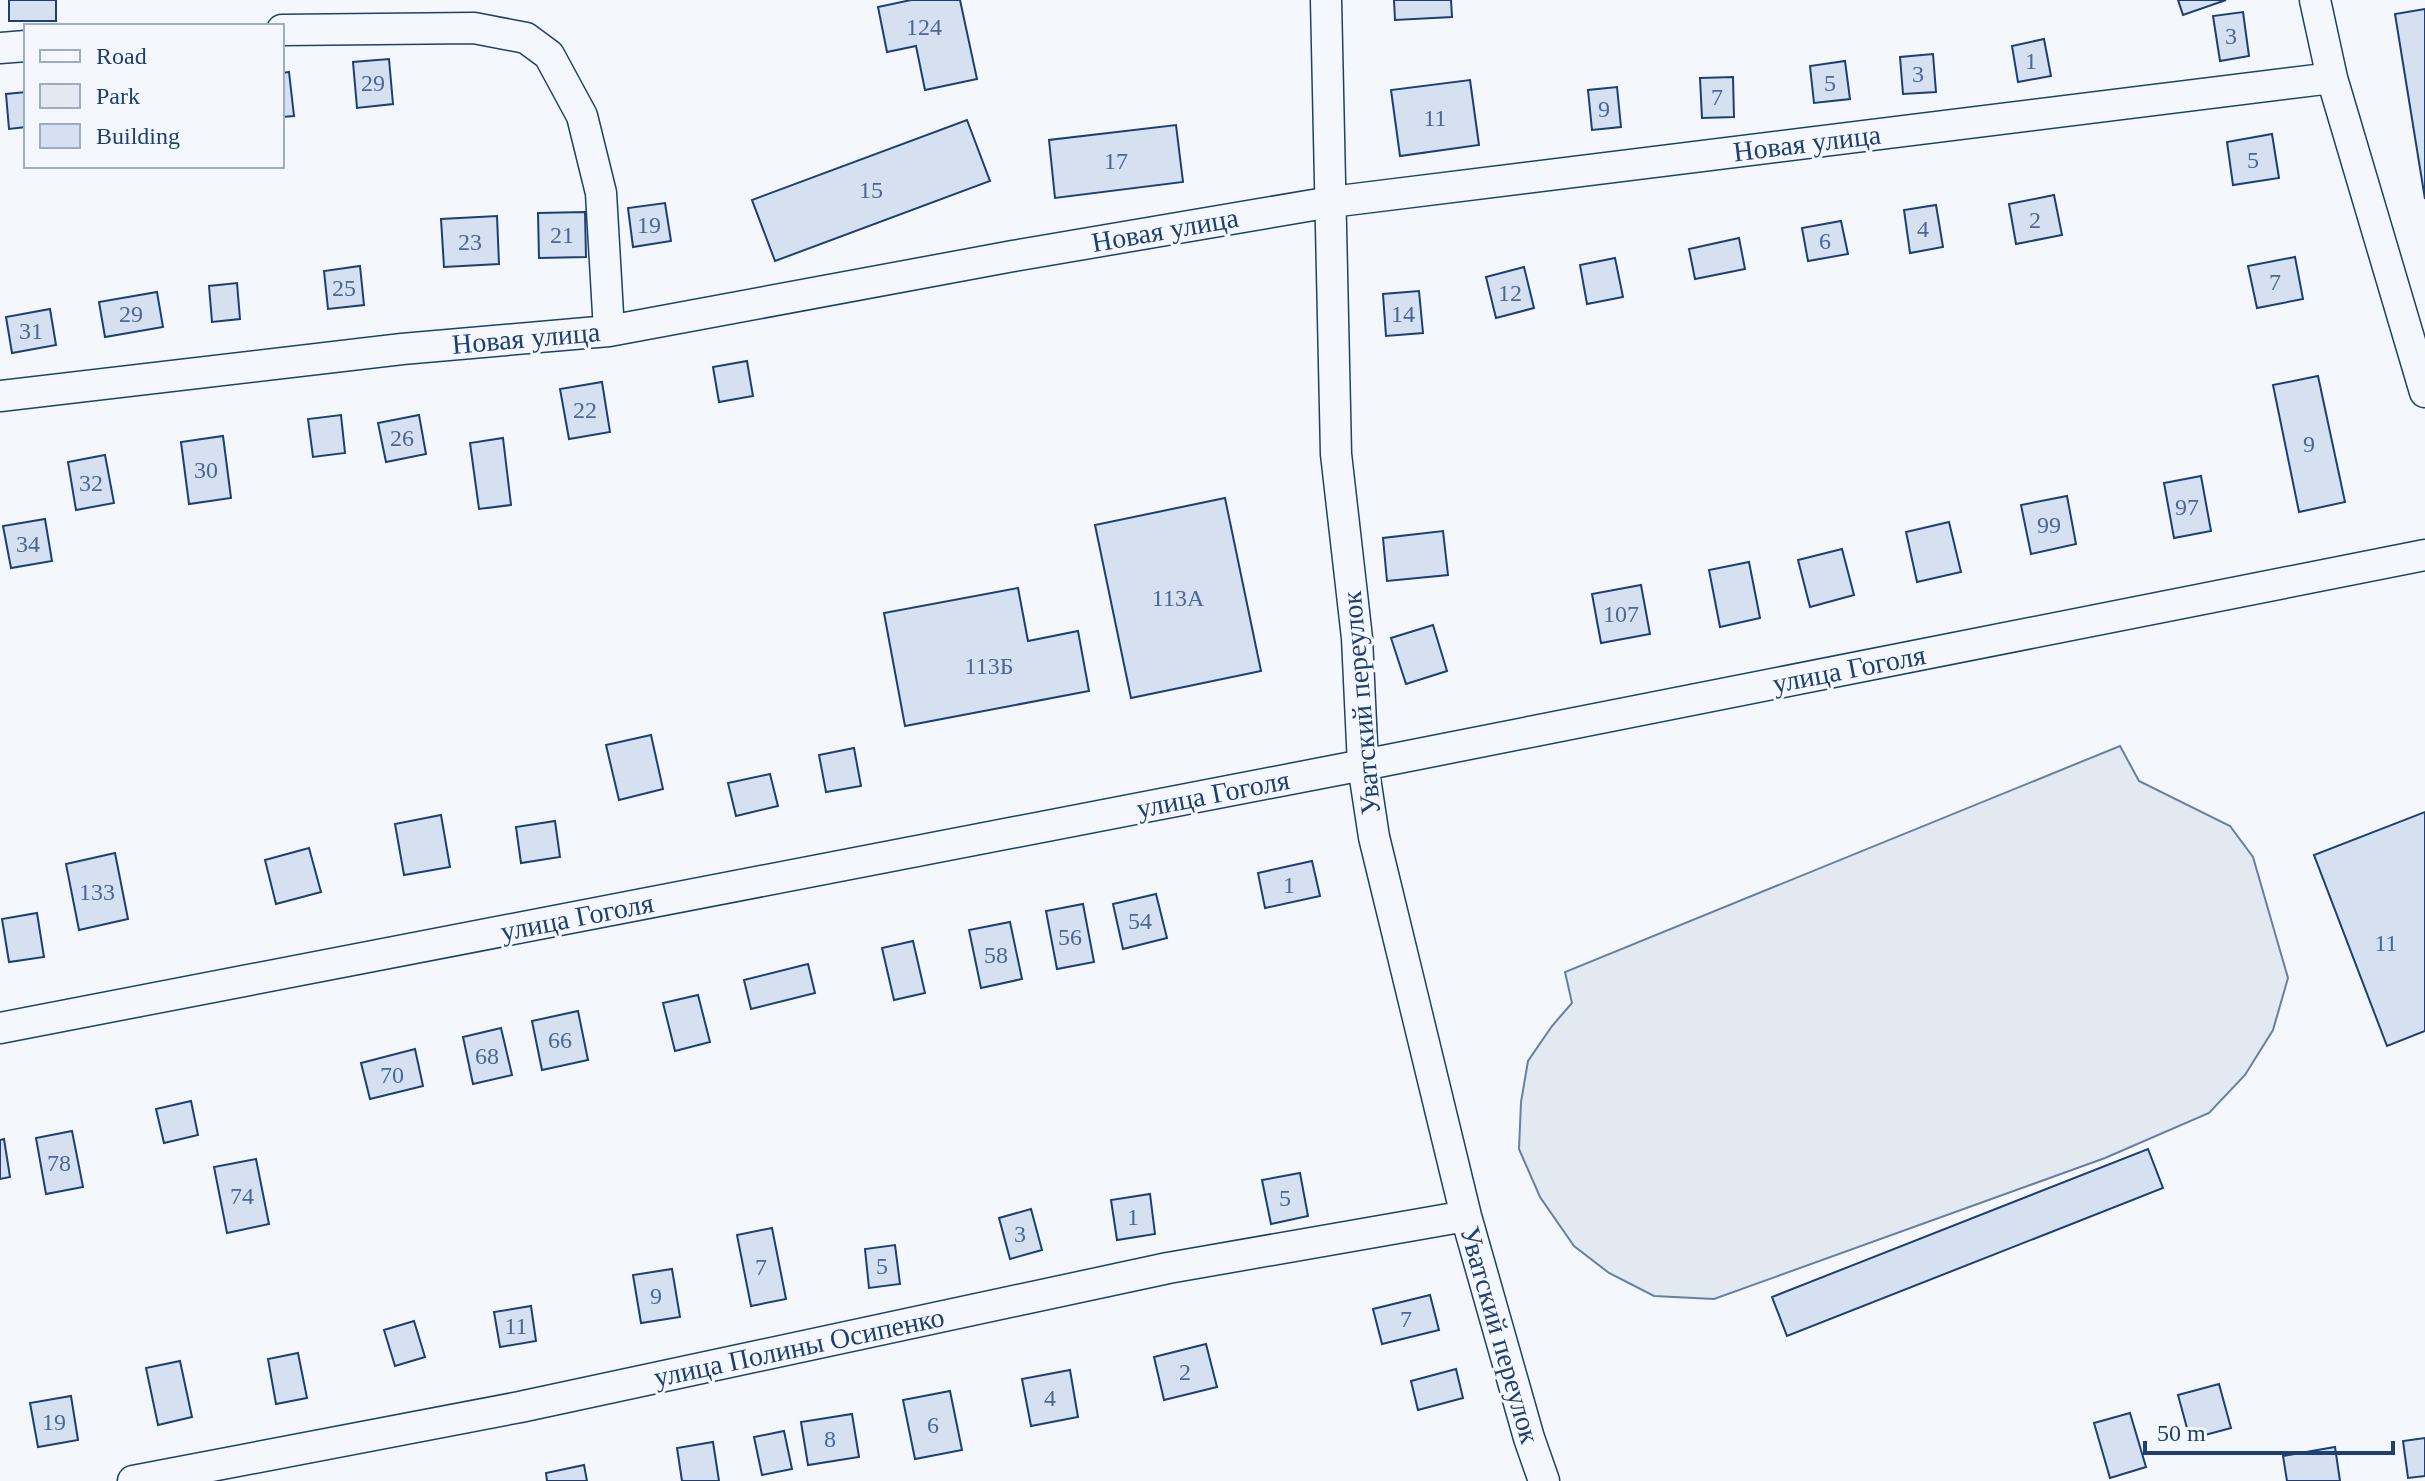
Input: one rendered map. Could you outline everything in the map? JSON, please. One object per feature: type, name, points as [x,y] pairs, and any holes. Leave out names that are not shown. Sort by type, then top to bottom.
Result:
[{"type":"street","name":"Уватский переулок","points":[[1326,0],[1336,454],[1357,638],[1363,765],[1374,837],[1466,1216],[1544,1481]]},
{"type":"street","points":[[2315,0],[2332,78],[2425,392]]},
{"type":"street","points":[[284,30],[474,28],[526,38],[549,55],[582,116],[601,193],[609,331]]},
{"type":"street","points":[[0,48],[24,46]]},
{"type":"street","name":"Новая улица","points":[[0,396],[402,349],[609,331],[1013,256],[1331,202],[2332,78]]},
{"type":"street","name":"улица Гоголя","points":[[0,1028],[1363,765],[2425,555]]},
{"type":"street","name":"улица Полины Осипенко","points":[[133,1481],[536,1404],[1168,1268],[1466,1216]]},
{"type":"green space","points":[[2120,746],[2139,781],[2230,826],[2253,857],[2288,978],[2273,1030],[2245,1075],[2209,1113],[2105,1158],[1714,1299],[1654,1296],[1609,1273],[1574,1246],[1540,1197],[1519,1149],[1521,1102],[1528,1061],[1572,1003],[1565,972]]},
{"type":"building","points":[[9,0],[56,0],[56,21],[9,21]]},
{"type":"building","points":[[911,0],[960,0],[977,79],[925,90],[916,46],[887,52],[878,7]]},
{"type":"building","points":[[1394,0],[1451,0],[1452,17],[1395,20]]},
{"type":"building","points":[[2178,0],[2226,0],[2183,15]]},
{"type":"building","points":[[2425,9],[2425,199],[2395,14]]},
{"type":"building","points":[[2243,12],[2249,56],[2220,61],[2213,16]]},
{"type":"building","points":[[2044,39],[2051,76],[2018,82],[2012,46]]},
{"type":"building","points":[[1933,54],[1936,92],[1903,94],[1900,57]]},
{"type":"building","points":[[389,59],[393,104],[357,108],[353,62]]},
{"type":"building","points":[[1845,61],[1850,99],[1814,103],[1810,66]]},
{"type":"building","points":[[289,72],[294,116],[284,117],[284,73]]},
{"type":"building","points":[[1733,77],[1734,117],[1702,118],[1700,78]]},
{"type":"building","points":[[1470,80],[1479,145],[1400,156],[1391,90]]},
{"type":"building","points":[[1617,87],[1621,127],[1592,130],[1588,90]]},
{"type":"building","points":[[24,92],[24,127],[9,129],[6,94]]},
{"type":"building","points":[[967,120],[990,181],[775,261],[752,200]]},
{"type":"building","points":[[1176,125],[1183,182],[1055,198],[1049,140]]},
{"type":"building","points":[[2272,134],[2279,178],[2233,185],[2227,142]]},
{"type":"building","points":[[2054,195],[2062,235],[2016,244],[2009,204]]},
{"type":"building","points":[[665,203],[671,241],[633,247],[628,208]]},
{"type":"building","points":[[1936,205],[1943,247],[1910,253],[1904,210]]},
{"type":"building","points":[[585,212],[586,257],[539,258],[538,213]]},
{"type":"building","points":[[497,216],[499,264],[444,267],[441,219]]},
{"type":"building","points":[[1841,221],[1848,254],[1808,261],[1802,228]]},
{"type":"building","points":[[1739,238],[1745,269],[1695,279],[1689,249]]},
{"type":"building","points":[[2295,257],[2303,299],[2257,308],[2248,266]]},
{"type":"building","points":[[1615,258],[1623,297],[1587,304],[1580,265]]},
{"type":"building","points":[[360,266],[364,305],[328,309],[324,271]]},
{"type":"building","points":[[1524,267],[1534,308],[1496,318],[1486,277]]},
{"type":"building","points":[[237,283],[240,319],[212,322],[209,286]]},
{"type":"building","points":[[1419,291],[1423,333],[1386,336],[1383,294]]},
{"type":"building","points":[[157,292],[163,327],[105,337],[99,302]]},
{"type":"building","points":[[50,309],[56,345],[12,353],[6,317]]},
{"type":"building","points":[[747,361],[753,396],[719,402],[713,367]]},
{"type":"building","points":[[2318,376],[2345,502],[2299,512],[2273,385]]},
{"type":"building","points":[[602,382],[610,432],[569,439],[560,389]]},
{"type":"building","points":[[341,415],[345,453],[313,457],[308,419]]},
{"type":"building","points":[[419,415],[426,454],[386,462],[378,423]]},
{"type":"building","points":[[223,436],[231,498],[189,504],[181,442]]},
{"type":"building","points":[[503,438],[511,505],[479,509],[470,443]]},
{"type":"building","points":[[105,455],[114,503],[76,510],[68,462]]},
{"type":"building","points":[[2201,476],[2211,531],[2174,538],[2164,483]]},
{"type":"building","points":[[2067,496],[2076,544],[2031,554],[2021,505]]},
{"type":"building","points":[[1225,498],[1261,671],[1131,698],[1095,525]]},
{"type":"building","points":[[45,519],[52,561],[11,568],[3,526]]},
{"type":"building","points":[[1949,522],[1961,572],[1917,582],[1906,532]]},
{"type":"building","points":[[1443,531],[1448,575],[1387,581],[1383,538]]},
{"type":"building","points":[[1842,549],[1854,595],[1810,607],[1798,560]]},
{"type":"building","points":[[1749,562],[1760,618],[1720,627],[1709,570]]},
{"type":"building","points":[[1641,585],[1650,634],[1601,643],[1592,594]]},
{"type":"building","points":[[1018,588],[1028,641],[1078,631],[1089,691],[905,726],[884,613]]},
{"type":"building","points":[[1433,625],[1447,671],[1406,684],[1391,638]]},
{"type":"building","points":[[651,735],[663,789],[619,800],[606,745]]},
{"type":"building","points":[[854,748],[861,786],[826,792],[819,755]]},
{"type":"building","points":[[770,774],[778,806],[736,816],[728,783]]},
{"type":"building","points":[[2425,812],[2425,1031],[2387,1046],[2314,855]]},
{"type":"building","points":[[441,815],[450,867],[404,875],[395,824]]},
{"type":"building","points":[[555,821],[560,857],[521,863],[516,827]]},
{"type":"building","points":[[309,848],[321,892],[276,904],[265,860]]},
{"type":"building","points":[[115,853],[128,919],[79,930],[66,864]]},
{"type":"building","points":[[1312,861],[1320,896],[1265,908],[1258,873]]},
{"type":"building","points":[[1156,894],[1167,938],[1123,949],[1113,904]]},
{"type":"building","points":[[1083,904],[1094,962],[1057,969],[1046,911]]},
{"type":"building","points":[[37,913],[44,957],[9,962],[2,919]]},
{"type":"building","points":[[1010,922],[1022,979],[981,988],[969,930]]},
{"type":"building","points":[[913,941],[925,993],[894,1000],[882,948]]},
{"type":"building","points":[[808,964],[815,993],[751,1009],[744,980]]},
{"type":"building","points":[[698,995],[710,1042],[675,1051],[663,1003]]},
{"type":"building","points":[[578,1011],[588,1060],[542,1070],[532,1021]]},
{"type":"building","points":[[501,1028],[512,1075],[473,1084],[463,1037]]},
{"type":"building","points":[[415,1049],[423,1086],[370,1099],[361,1063]]},
{"type":"building","points":[[191,1101],[198,1135],[164,1143],[156,1109]]},
{"type":"building","points":[[72,1131],[83,1187],[46,1194],[36,1138]]},
{"type":"building","points":[[4,1139],[10,1177],[0,1179],[0,1140]]},
{"type":"building","points":[[2148,1149],[2163,1188],[1787,1336],[1772,1297]]},
{"type":"building","points":[[256,1159],[269,1224],[227,1233],[214,1167]]},
{"type":"building","points":[[1300,1173],[1308,1216],[1271,1224],[1262,1180]]},
{"type":"building","points":[[1150,1194],[1155,1234],[1117,1240],[1111,1200]]},
{"type":"building","points":[[1031,1209],[1042,1250],[1010,1259],[999,1218]]},
{"type":"building","points":[[772,1228],[786,1299],[751,1306],[737,1235]]},
{"type":"building","points":[[895,1245],[900,1284],[869,1288],[865,1249]]},
{"type":"building","points":[[672,1269],[680,1317],[641,1323],[633,1275]]},
{"type":"building","points":[[1430,1295],[1439,1330],[1382,1344],[1373,1309]]},
{"type":"building","points":[[531,1306],[536,1341],[500,1347],[494,1312]]},
{"type":"building","points":[[414,1321],[425,1357],[395,1366],[384,1330]]},
{"type":"building","points":[[1206,1344],[1217,1387],[1164,1400],[1154,1357]]},
{"type":"building","points":[[298,1353],[307,1398],[276,1404],[268,1359]]},
{"type":"building","points":[[180,1361],[192,1417],[158,1425],[146,1368]]},
{"type":"building","points":[[1456,1369],[1463,1398],[1418,1410],[1411,1381]]},
{"type":"building","points":[[1070,1370],[1078,1417],[1031,1426],[1022,1379]]},
{"type":"building","points":[[2219,1384],[2231,1428],[2190,1439],[2178,1395]]},
{"type":"building","points":[[950,1391],[962,1450],[915,1459],[903,1400]]},
{"type":"building","points":[[71,1396],[78,1440],[38,1447],[30,1403]]},
{"type":"building","points":[[2130,1413],[2146,1467],[2110,1478],[2094,1423]]},
{"type":"building","points":[[852,1414],[859,1457],[808,1465],[801,1422]]},
{"type":"building","points":[[784,1431],[792,1469],[762,1475],[754,1437]]},
{"type":"building","points":[[2425,1438],[2425,1476],[2408,1478],[2403,1441]]},
{"type":"building","points":[[713,1442],[719,1481],[682,1481],[677,1448]]},
{"type":"building","points":[[2335,1447],[2340,1481],[2287,1481],[2283,1456]]},
{"type":"building","points":[[584,1465],[587,1481],[547,1481],[546,1473]]}]
